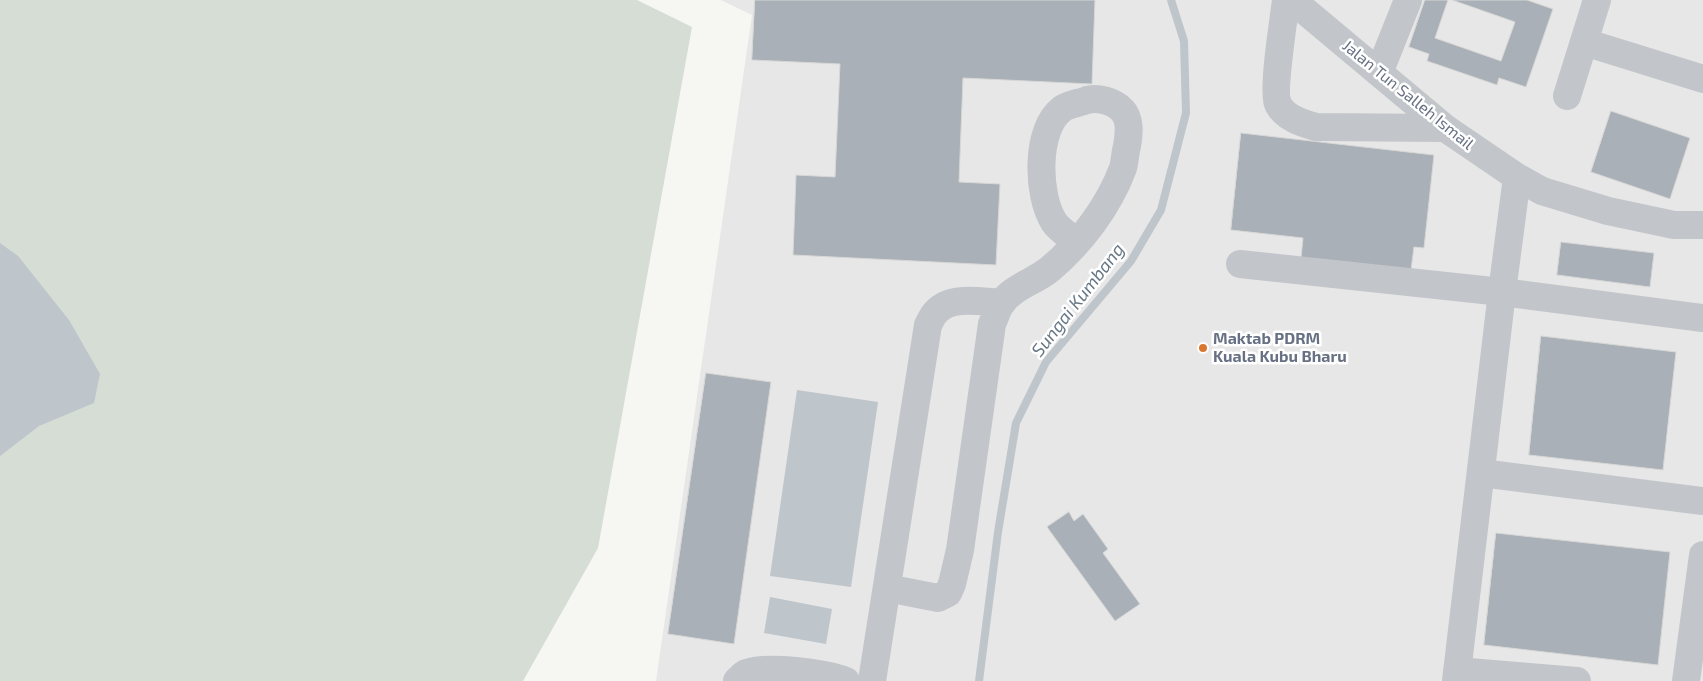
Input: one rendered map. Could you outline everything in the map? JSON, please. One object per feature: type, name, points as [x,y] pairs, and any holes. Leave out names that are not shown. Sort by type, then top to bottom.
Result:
[{"type":"street","points":[[1286,0],[1276,85],[1278,103],[1286,114],[1300,123],[1316,127],[1445,128]]},
{"type":"street","name":"Jalan Tun Salleh Ismail","points":[[1292,0],[1445,128],[1542,191],[1608,211],[1674,225],[1703,225]]},
{"type":"street","points":[[1379,73],[1408,0]]},
{"type":"street","points":[[1567,96],[1597,0]]},
{"type":"street","points":[[1584,42],[1703,79]]},
{"type":"street","points":[[887,588],[938,598],[948,593],[952,584],[960,550],[992,324],[1002,303],[1011,293],[1050,269],[1077,242],[1094,222],[1123,168],[1130,129],[1122,110],[1108,101],[1096,98],[1063,108],[1053,119],[1044,142],[1041,176],[1044,197],[1054,223],[1077,242]]},
{"type":"street","points":[[1517,176],[1457,676],[1577,681]]},
{"type":"street","points":[[1240,264],[1502,292],[1703,318]]},
{"type":"street","points":[[872,681],[928,325],[936,311],[949,303],[971,301],[1002,303]]},
{"type":"street","points":[[1480,473],[1703,501]]},
{"type":"street","points":[[1686,681],[1703,555]]},
{"type":"street","points":[[737,681],[744,674],[761,671],[803,672],[846,681]]},
{"type":"shaded area","points":[[0,0],[637,0],[692,27],[598,548],[523,681],[0,681]]},
{"type":"shaded area","name":"Maktab PDRM Kuala Kubu Bharu","points":[[721,0],[1703,0],[1703,681],[656,681],[752,15]]},
{"type":"shaded area","points":[[0,243],[18,256],[69,320],[100,374],[94,403],[39,426],[0,456]]},
{"type":"shaded area","points":[[797,390],[878,402],[851,587],[770,576]]},
{"type":"shaded area","points":[[770,597],[832,609],[826,644],[764,633]]},
{"type":"building","points":[[755,0],[1095,0],[1092,84],[963,78],[959,182],[1000,184],[996,265],[793,255],[796,175],[835,177],[840,64],[752,60]]},
{"type":"building","points":[[1425,0],[1448,0],[1435,38],[1501,61],[1515,22],[1452,0],[1527,0],[1553,9],[1526,87],[1499,78],[1497,85],[1427,61],[1429,54],[1409,47]]},
{"type":"building","points":[[1611,111],[1690,138],[1670,199],[1591,172]]},
{"type":"building","points":[[1241,133],[1434,155],[1424,248],[1414,247],[1411,270],[1301,258],[1303,238],[1231,230]]},
{"type":"building","points":[[1561,242],[1654,253],[1650,287],[1557,275]]},
{"type":"building","points":[[1541,336],[1676,352],[1663,470],[1529,455]]},
{"type":"building","points":[[706,373],[771,382],[734,644],[668,634]]},
{"type":"building","points":[[1069,512],[1074,521],[1083,514],[1108,549],[1103,553],[1140,604],[1115,621],[1047,527]]},
{"type":"building","points":[[1496,533],[1670,552],[1658,665],[1484,645]]},
{"type":"waterway","name":"Sungai Kumbang","points":[[979,681],[998,532],[1016,423],[1046,362],[1131,261],[1161,210],[1186,113],[1184,41],[1171,0]]},
{"type":"place","name":"Maktab PDRM Kuala Kubu Bharu","points":[[1203,348]]}]
